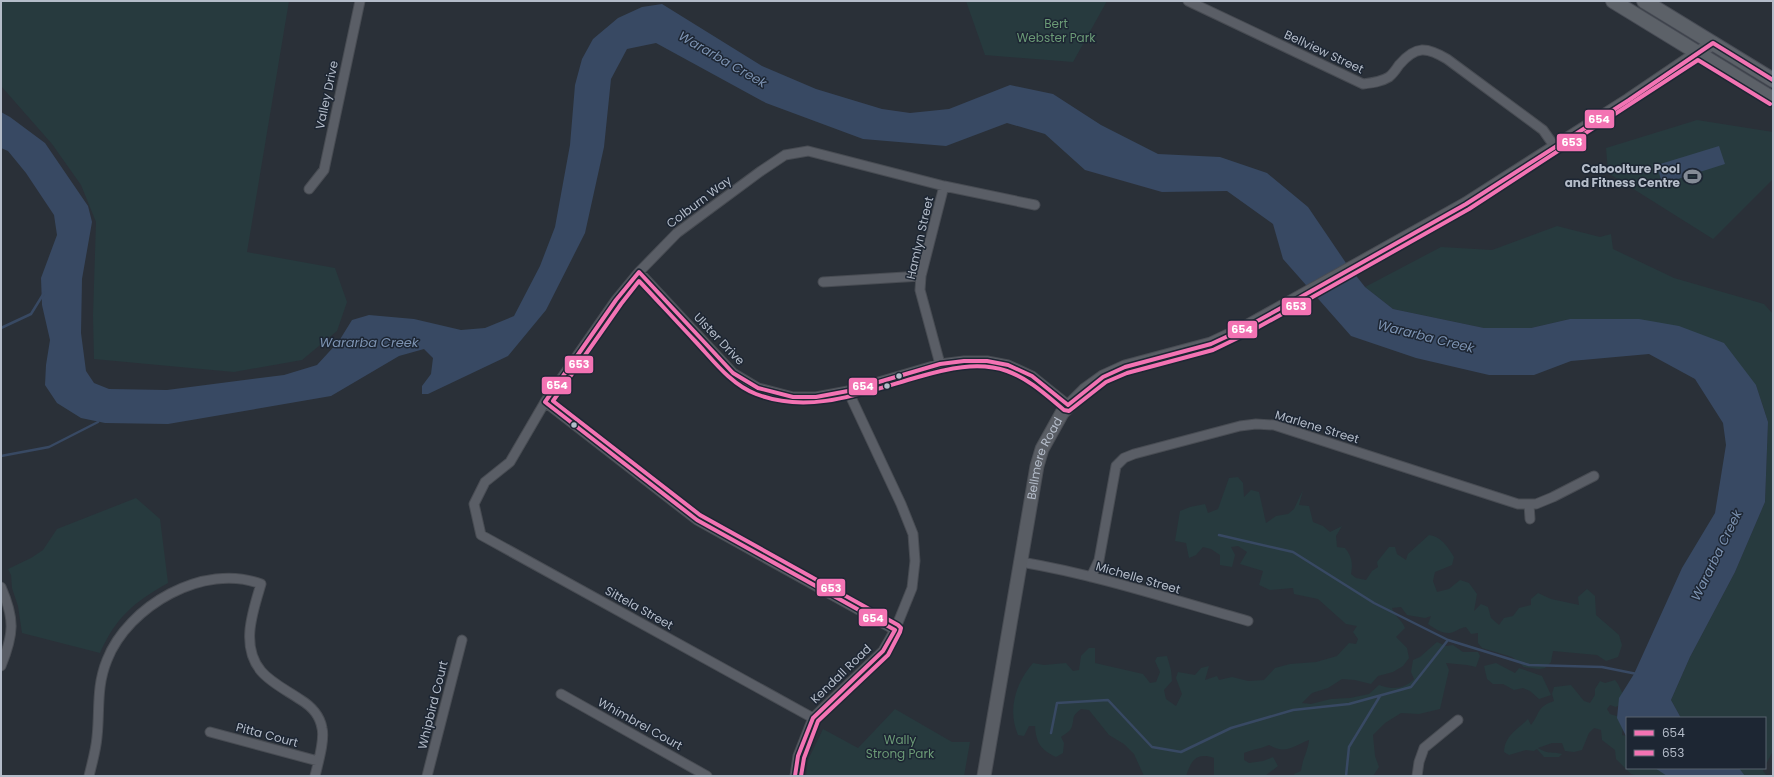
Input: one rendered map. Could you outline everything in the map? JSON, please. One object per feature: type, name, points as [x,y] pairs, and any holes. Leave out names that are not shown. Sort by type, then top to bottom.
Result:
[{"type":"main road","points":[[1613,1],[1773,99]]},
{"type":"main road","points":[[1644,1],[1773,80]]},
{"type":"main road","name":"Bellmere Road","points":[[984,776],[1041,455],[1052,430],[1068,405],[1085,390],[1104,377],[1124,367],[1211,344],[1241,330],[1290,303],[1466,204],[1713,43]]},
{"type":"street","name":"Valley Drive","points":[[309,189],[324,170],[360,1]]},
{"type":"street","name":"Bellview Street","points":[[1190,1],[1362,84],[1377,82],[1390,76],[1408,55],[1418,50],[1435,52],[1447,59],[1543,130],[1555,147]]},
{"type":"street","name":"Colburn Way","points":[[474,504],[485,482],[510,462],[545,402],[616,300],[638,272],[677,233],[785,155],[808,151],[944,186],[1035,205]]},
{"type":"street","name":"Hamlyn Street","points":[[940,364],[920,290],[921,276],[944,186]]},
{"type":"street","name":"Ulster Drive","points":[[638,272],[733,372],[758,388],[793,397],[816,397],[848,391],[940,364],[964,360],[987,361],[1008,365],[1032,376],[1068,405]]},
{"type":"street","points":[[823,282],[921,276]]},
{"type":"street","name":"Kendall Road","points":[[795,776],[798,756],[813,718],[883,651],[895,630],[912,588],[915,561],[913,534],[901,504],[848,391]]},
{"type":"street","points":[[545,402],[697,520],[895,630]]},
{"type":"street","name":"Marlene Street","points":[[1091,577],[1099,560],[1116,466],[1124,458],[1134,454],[1256,424],[1274,424],[1518,504],[1536,504],[1594,476]]},
{"type":"street","name":"Sittela Street","points":[[474,504],[481,535],[813,718]]},
{"type":"street","points":[[1529,504],[1530,519]]},
{"type":"street","name":"Michelle Street","points":[[1021,562],[1055,568],[1091,577],[1248,621]]},
{"type":"street","points":[[89,776],[97,739],[98,699],[101,679],[106,660],[116,640],[131,623],[151,605],[168,594],[189,585],[236,577],[248,578],[261,584],[250,621],[250,642],[254,659],[261,671],[309,705],[318,716],[323,728],[315,776]]},
{"type":"street","points":[[1,587],[8,605],[12,625],[10,644],[1,666]]},
{"type":"street","name":"Whipbird Court","points":[[427,776],[462,640]]},
{"type":"street","name":"Whimbrel Court","points":[[561,694],[707,776]]},
{"type":"street","points":[[1417,776],[1419,762],[1424,748],[1458,720]]},
{"type":"street","name":"Pitta Court","points":[[210,732],[318,761]]},
{"type":"green space","points":[[1,1],[289,1],[247,252],[335,268],[347,302],[337,331],[302,360],[234,372],[94,359],[93,316],[96,222],[81,185],[52,144],[1,86]]},
{"type":"green space","name":"Bert Webster Park","points":[[966,1],[1107,1],[1073,62],[985,55]]},
{"type":"green space","name":"Caboolture Pool and Fitness Centre","points":[[1697,120],[1773,132],[1773,179],[1713,239],[1608,173],[1606,148]]},
{"type":"green space","points":[[1557,226],[1600,237],[1611,234],[1613,249],[1674,278],[1764,304],[1773,314],[1773,751],[1766,764],[1766,717],[1680,717],[1671,700],[1690,657],[1735,572],[1765,502],[1768,422],[1756,385],[1570,319],[1531,328],[1484,328],[1393,309],[1365,287],[1441,247],[1492,250]]},
{"type":"green space","points":[[1238,477],[1243,483],[1244,497],[1251,490],[1259,492],[1266,523],[1276,516],[1288,514],[1294,509],[1303,490],[1299,505],[1309,506],[1313,522],[1323,526],[1330,532],[1342,526],[1336,536],[1337,547],[1345,548],[1351,557],[1351,574],[1356,578],[1366,580],[1372,571],[1378,567],[1377,562],[1389,547],[1395,547],[1397,554],[1406,560],[1408,554],[1429,535],[1434,536],[1441,540],[1454,557],[1452,565],[1435,572],[1433,581],[1437,592],[1449,589],[1460,580],[1469,583],[1477,594],[1474,611],[1481,604],[1488,607],[1491,618],[1499,625],[1504,618],[1513,616],[1519,608],[1531,605],[1531,599],[1538,593],[1551,599],[1579,605],[1578,597],[1587,589],[1595,596],[1596,615],[1619,635],[1622,645],[1618,657],[1606,661],[1597,655],[1553,651],[1551,662],[1545,668],[1539,669],[1524,667],[1512,657],[1482,648],[1478,643],[1478,633],[1471,634],[1466,627],[1444,633],[1428,624],[1431,616],[1425,618],[1407,615],[1401,607],[1392,608],[1405,628],[1396,637],[1407,648],[1409,658],[1403,666],[1393,672],[1378,676],[1371,684],[1355,680],[1342,679],[1328,688],[1312,693],[1302,703],[1311,704],[1331,699],[1350,698],[1369,694],[1379,685],[1389,688],[1398,688],[1407,685],[1414,679],[1411,672],[1413,660],[1420,657],[1437,642],[1446,646],[1453,645],[1463,652],[1478,652],[1480,656],[1476,667],[1446,663],[1449,670],[1440,709],[1419,714],[1401,713],[1385,723],[1373,735],[1375,756],[1379,767],[1373,776],[1295,776],[1294,774],[1301,771],[1309,740],[1294,747],[1285,749],[1275,748],[1269,745],[1244,753],[1244,760],[1249,763],[1263,761],[1273,757],[1278,766],[1265,776],[1214,776],[1214,758],[1203,756],[1192,762],[1186,776],[1144,776],[1134,754],[1124,744],[1109,735],[1089,710],[1081,709],[1075,715],[1072,726],[1068,732],[1061,737],[1064,743],[1063,753],[1056,757],[1043,749],[1040,745],[1035,726],[1029,726],[1024,736],[1018,735],[1013,716],[1013,706],[1022,679],[1033,663],[1044,665],[1066,663],[1073,671],[1079,670],[1081,656],[1089,648],[1095,648],[1095,663],[1143,674],[1150,683],[1156,682],[1160,672],[1155,661],[1157,657],[1167,656],[1172,681],[1164,690],[1166,699],[1176,706],[1182,694],[1176,678],[1178,672],[1195,675],[1201,668],[1209,666],[1205,680],[1217,676],[1219,680],[1232,677],[1248,681],[1264,680],[1275,668],[1290,664],[1316,662],[1337,656],[1349,643],[1356,644],[1358,639],[1353,632],[1357,626],[1346,624],[1318,599],[1294,594],[1293,588],[1270,590],[1259,585],[1263,571],[1240,564],[1247,552],[1238,546],[1231,547],[1235,555],[1232,567],[1220,565],[1220,555],[1211,549],[1203,547],[1196,555],[1189,558],[1186,543],[1175,541],[1180,511],[1205,504],[1208,513],[1218,509],[1229,478]]},
{"type":"green space","points":[[136,498],[160,519],[168,583],[145,597],[127,612],[106,640],[100,653],[22,633],[18,606],[12,588],[11,575],[8,569],[31,558],[43,550],[57,529]]},
{"type":"green space","points":[[1496,663],[1515,673],[1519,668],[1542,676],[1551,695],[1539,699],[1530,691],[1523,688],[1514,690],[1503,684],[1493,684],[1487,679],[1484,666]]},
{"type":"green space","points":[[1615,680],[1625,696],[1621,704],[1616,707],[1610,705],[1607,709],[1610,714],[1620,717],[1623,726],[1622,735],[1626,736],[1626,769],[1616,759],[1615,750],[1602,740],[1601,730],[1594,728],[1589,733],[1582,750],[1574,752],[1565,751],[1562,743],[1552,743],[1538,748],[1548,752],[1562,754],[1559,757],[1544,757],[1537,749],[1534,751],[1526,750],[1509,755],[1504,752],[1507,741],[1512,733],[1528,719],[1531,725],[1541,708],[1554,701],[1552,694],[1554,687],[1571,685],[1584,701],[1590,703],[1595,695],[1595,689],[1600,681],[1605,683]]},
{"type":"green space","name":"Wally Strong Park","points":[[895,709],[952,742],[970,742],[964,776],[806,776],[808,760],[823,729],[858,748]]},
{"type":"green space","points":[[1626,769],[1680,769],[1679,776],[1638,776],[1631,774]]},
{"type":"green space","points":[[1740,769],[1764,769],[1763,771],[1767,776],[1745,776]]},
{"type":"water","name":"Wararba Creek","points":[[662,4],[762,66],[816,89],[882,109],[910,113],[949,109],[1010,85],[1053,94],[1101,125],[1158,154],[1220,157],[1267,173],[1308,207],[1346,263],[1365,287],[1393,309],[1484,328],[1531,328],[1570,319],[1639,319],[1679,326],[1724,343],[1756,385],[1768,422],[1765,502],[1735,572],[1690,657],[1671,700],[1680,717],[1626,717],[1626,736],[1617,718],[1619,698],[1634,674],[1682,568],[1715,513],[1726,445],[1723,423],[1695,379],[1649,354],[1571,361],[1534,375],[1489,375],[1416,358],[1351,336],[1283,259],[1273,224],[1227,191],[1162,192],[1085,170],[1045,134],[1007,123],[946,146],[863,139],[766,103],[656,43],[627,49],[611,79],[604,147],[585,233],[546,310],[508,356],[428,394],[422,394],[422,386],[431,374],[433,358],[424,349],[399,356],[331,396],[168,424],[105,423],[81,418],[57,403],[45,385],[46,365],[50,340],[42,305],[41,278],[57,235],[54,215],[26,173],[8,151],[1,148],[1,112],[45,143],[88,206],[92,222],[82,279],[81,333],[86,371],[94,383],[109,389],[167,390],[284,375],[317,365],[339,341],[352,320],[369,315],[414,319],[461,330],[485,328],[514,316],[540,266],[555,227],[570,145],[575,85],[582,59],[593,39],[618,18],[642,7]]},
{"type":"water","points":[[1719,146],[1725,164],[1662,184],[1657,165]]},
{"type":"water","points":[[1656,769],[1740,769],[1745,776],[1667,776]]},
{"type":"waterway","points":[[1,328],[31,314],[44,293]]},
{"type":"waterway","points":[[1,456],[49,447],[98,422]]},
{"type":"waterway","points":[[1219,535],[1293,552],[1374,603],[1448,640],[1529,665],[1602,667],[1637,674]]},
{"type":"waterway","points":[[1051,733],[1057,703],[1108,700],[1152,747],[1181,752],[1231,728],[1293,710],[1349,704],[1411,687],[1448,640]]},
{"type":"waterway","points":[[1346,776],[1349,747],[1380,696]]},
{"type":"transit line","name":"654","points":[[795,776],[798,756],[813,718],[883,651],[895,630],[697,520],[545,402],[616,300],[639,272],[733,373],[758,388],[793,397],[816,397],[848,391],[940,364],[964,361],[987,361],[1008,365],[1032,376],[1068,405],[1103,377],[1125,367],[1211,344],[1241,330],[1290,303],[1466,204],[1629,100],[1713,43],[1773,80]]},
{"type":"transit line","name":"653","points":[[801,776],[804,758],[818,721],[888,655],[901,628],[700,515],[553,401],[621,304],[639,281],[722,371],[738,384],[756,394],[776,400],[817,402],[858,395],[940,371],[973,366],[996,368],[1015,374],[1037,388],[1064,410],[1069,411],[1106,382],[1127,373],[1213,350],[1293,308],[1469,209],[1698,60],[1770,104]]},
{"type":"place","name":"Caboolture Pool and Fitness Centre","points":[[1693,176]]}]
